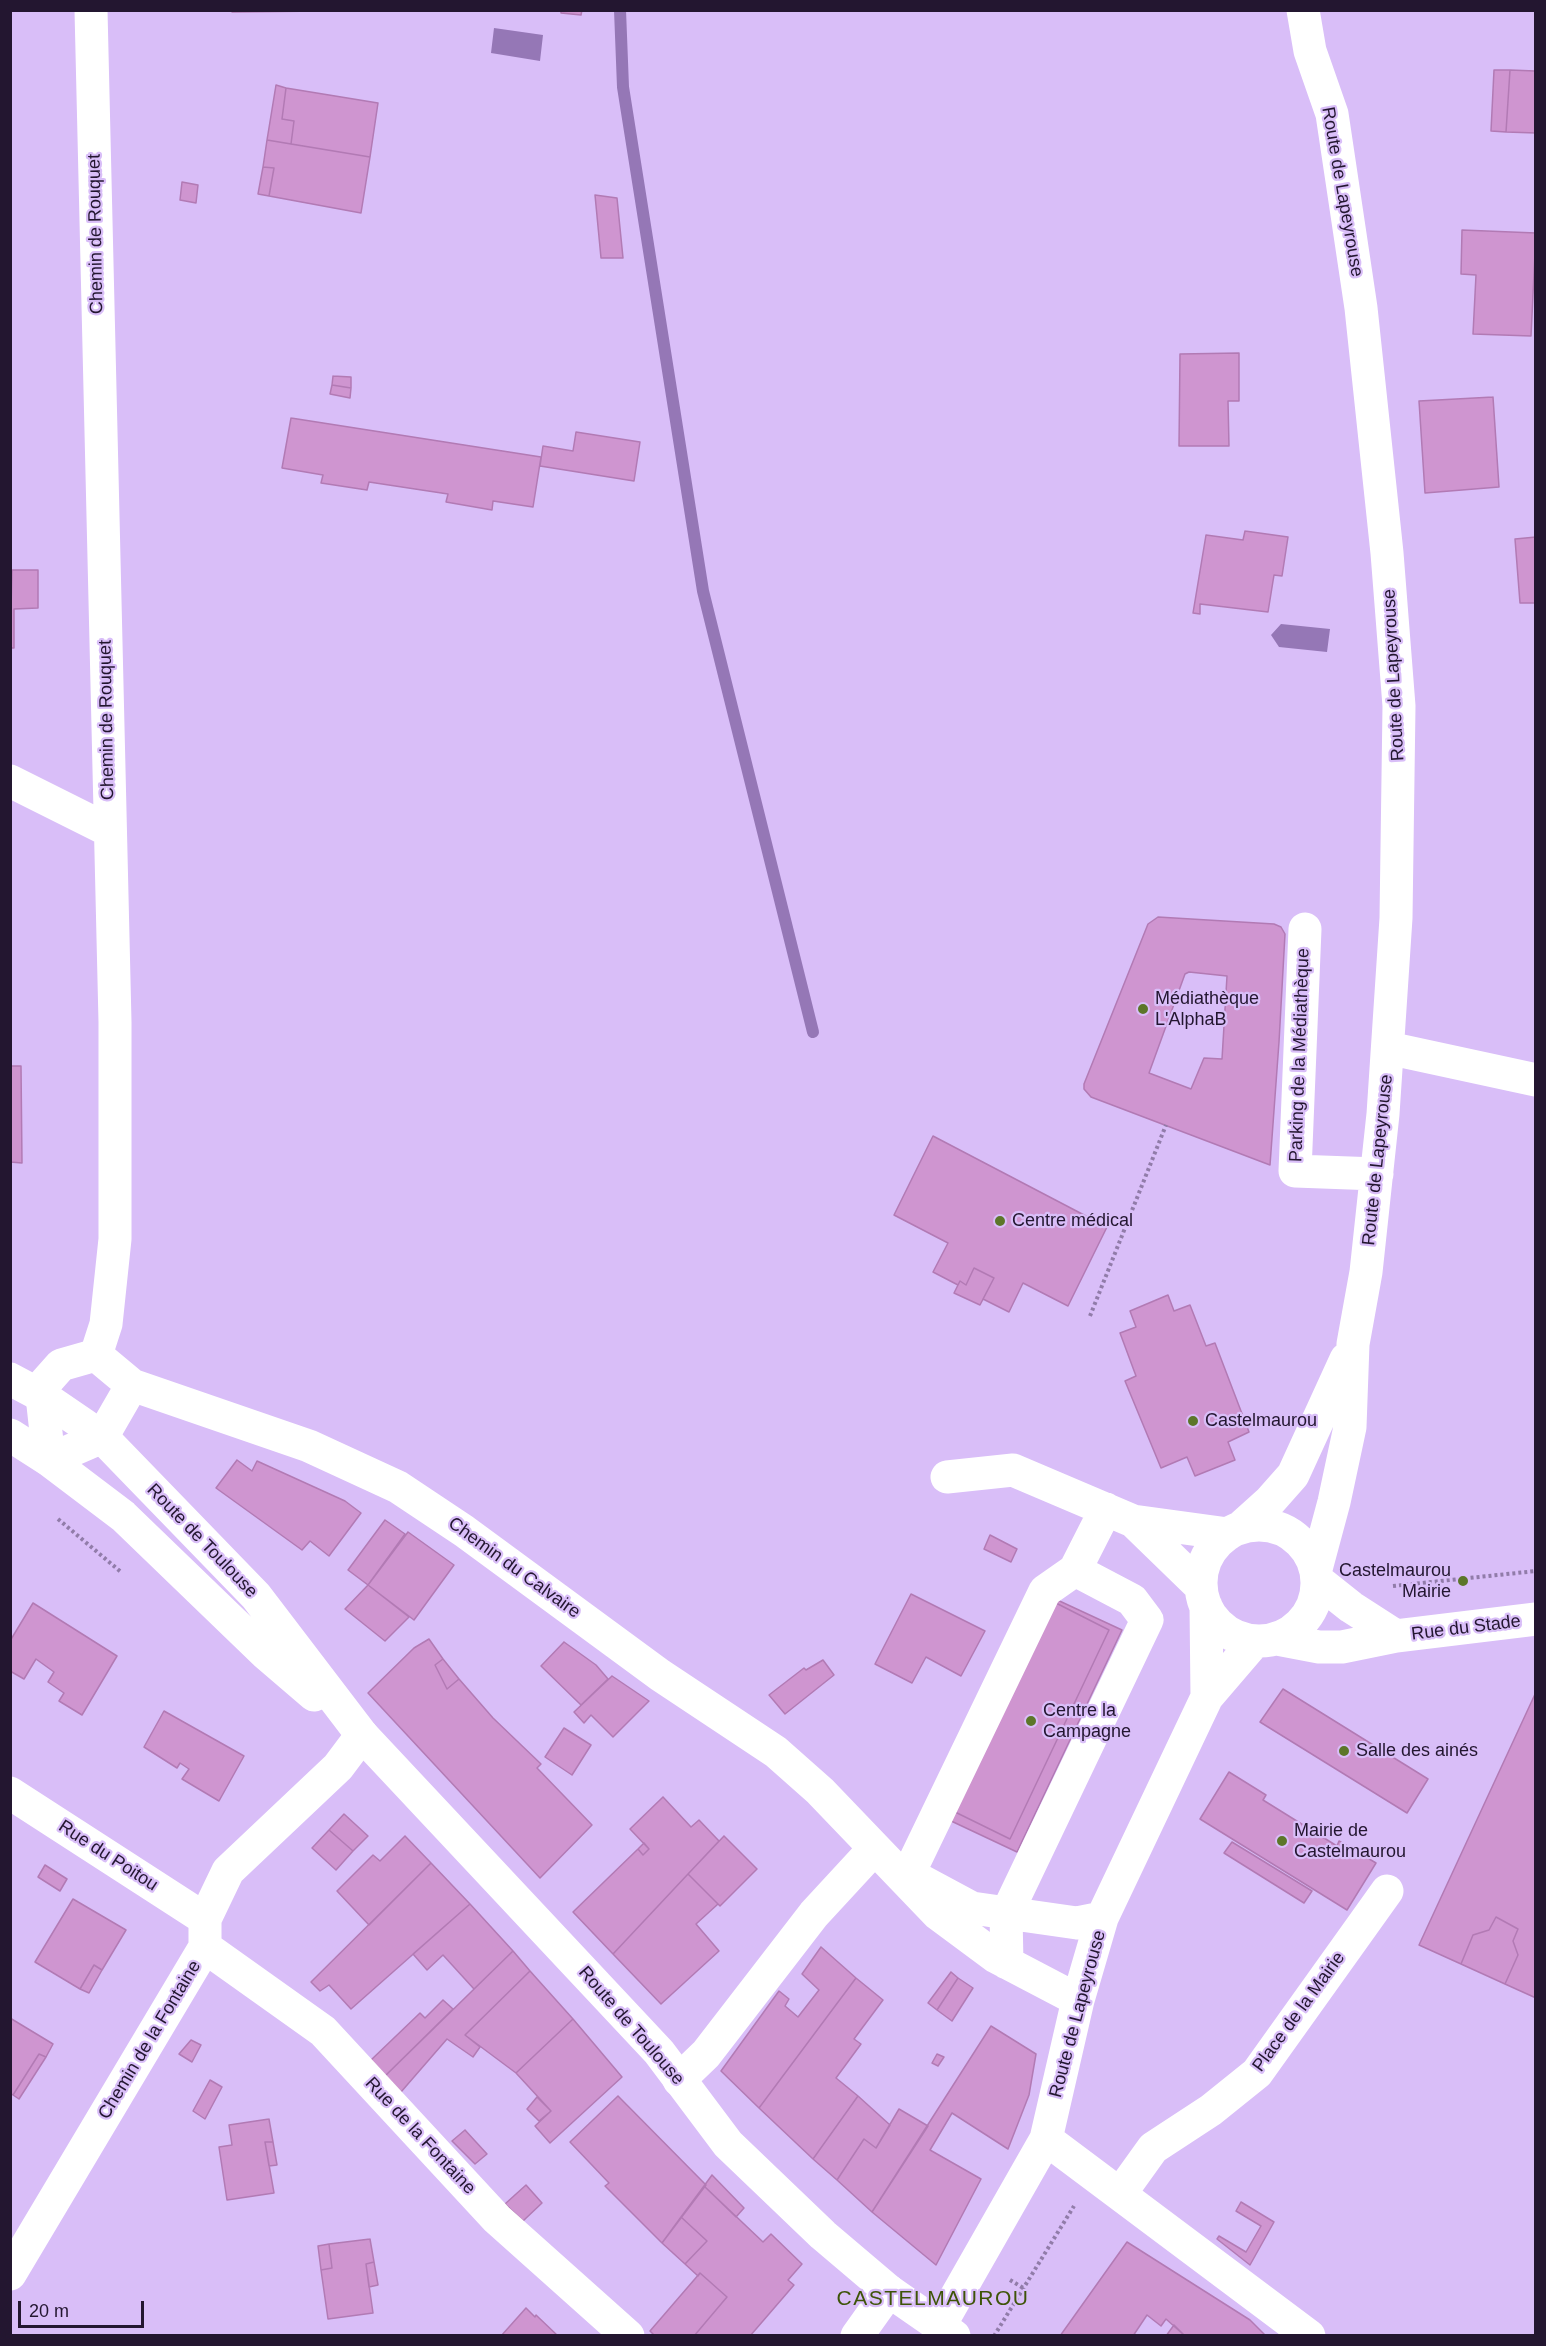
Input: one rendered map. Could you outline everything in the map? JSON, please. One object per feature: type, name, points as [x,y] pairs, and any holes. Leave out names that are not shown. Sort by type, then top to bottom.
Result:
[{"type":"street","name":"Chemin de Rouquet","points":[[91,10],[115,1022],[115,1239],[106,1324],[96,1355]]},
{"type":"street","name":"Route de Lapeyrouse","points":[[1303,10],[1310,51],[1332,114],[1361,308],[1387,553],[1399,706],[1396,918],[1377,1174],[1366,1272],[1353,1344],[1350,1427],[1317,1574]]},
{"type":"street","points":[[10,781],[110,831]]},
{"type":"street","name":"Parking de la Médiathèque","points":[[1305,929],[1295,1171],[1377,1174]]},
{"type":"street","points":[[1388,1048],[1536,1080]]},
{"type":"street","name":"Route de Lapeyrouse","points":[[1234,1531],[1270,1501],[1293,1475],[1353,1344]]},
{"type":"street","points":[[96,1355],[61,1365],[45,1383],[42,1396],[49,1460],[102,1437],[132,1385]]},
{"type":"street","name":"Chemin du Calvaire","points":[[96,1355],[132,1385],[309,1446],[398,1487],[464,1531],[660,1675],[776,1752],[820,1791],[938,1914],[1007,1963],[1078,2000]]},
{"type":"street","name":"Route de Toulouse","points":[[10,1379],[42,1396],[102,1437],[256,1596],[362,1735],[659,2052],[728,2144],[823,2235],[889,2291],[947,2330]]},
{"type":"street","name":"Route de Toulouse","points":[[10,1435],[49,1460],[123,1516],[265,1653],[362,1735]]},
{"type":"street","points":[[947,1477],[1013,1470],[1119,1515],[1234,1531],[1259,1525],[1269,1526],[1295,1537],[1308,1551],[1317,1574],[1317,1595],[1303,1622],[1291,1632],[1266,1640],[1239,1638],[1214,1620],[1203,1597],[1119,1515]]},
{"type":"street","points":[[680,2079],[706,2054],[814,1914],[889,1861],[1045,1591],[1075,1570],[1119,1515]]},
{"type":"street","points":[[1203,1597],[1202,1572],[1207,1557],[1234,1531]]},
{"type":"street","points":[[1007,1963],[1006,1915],[1147,1620],[1132,1600],[1075,1570]]},
{"type":"street","name":"Rue du Stade","points":[[1317,1574],[1351,1607],[1396,1636]]},
{"type":"street","name":"Route de Lapeyrouse","points":[[1203,1597],[1207,1697]]},
{"type":"street","name":"Rue du Stade","points":[[1266,1640],[1318,1647],[1342,1647],[1396,1636],[1536,1619]]},
{"type":"street","name":"Route de Lapeyrouse","points":[[947,2330],[1046,2139],[1078,2000],[1102,1918],[1207,1697],[1266,1640]]},
{"type":"street","name":"Chemin de la Fontaine","points":[[10,2274],[205,1933],[228,1870],[338,1767],[362,1735]]},
{"type":"street","name":"Rue du Poitou","points":[[10,1793],[205,1933]]},
{"type":"street","name":"Chemin du Calvaire","points":[[889,1861],[972,1908],[1006,1915],[1077,1923],[1102,1918]]},
{"type":"street","name":"Place de la Mairie","points":[[1120,2194],[1153,2148],[1211,2110],[1257,2073],[1387,1891]]},
{"type":"street","name":"Rue de la Fontaine","points":[[205,1933],[323,2031],[497,2219],[628,2336]]},
{"type":"street","points":[[1046,2139],[1309,2336]]},
{"type":"street","points":[[857,2336],[889,2291]]},
{"type":"path","points":[[1090,1316],[1167,1125]]},
{"type":"path","points":[[1387,1587],[1463,1581],[1536,1571]]},
{"type":"path","points":[[994,2336],[1077,2201],[1085,2169]]},
{"type":"shaded area","points":[[494,28],[543,35],[540,61],[491,53]]},
{"type":"shaded area","points":[[1281,624],[1330,629],[1327,652],[1279,647],[1271,635]]},
{"type":"building","points":[[232,10],[324,10],[324,11],[232,12]]},
{"type":"building","points":[[561,10],[582,10],[581,15],[561,13]]},
{"type":"building","points":[[1535,62],[1536,133],[1506,132],[1510,70],[1535,71]]},
{"type":"building","points":[[1494,70],[1510,70],[1506,132],[1491,131]]},
{"type":"building","points":[[276,85],[286,88],[282,119],[294,121],[291,144],[267,140]]},
{"type":"building","points":[[286,88],[378,103],[370,157],[291,144],[294,121],[282,119]]},
{"type":"building","points":[[267,140],[370,157],[361,213],[269,196],[274,168],[263,167]]},
{"type":"building","points":[[263,167],[274,168],[269,196],[258,194]]},
{"type":"building","points":[[182,182],[198,185],[196,203],[180,200]]},
{"type":"building","points":[[595,195],[617,198],[623,258],[601,258]]},
{"type":"building","points":[[1462,230],[1536,233],[1531,336],[1473,334],[1476,275],[1461,274]]},
{"type":"building","points":[[1239,353],[1239,401],[1228,401],[1229,446],[1179,446],[1180,354]]},
{"type":"building","points":[[333,376],[351,377],[351,388],[332,385]]},
{"type":"building","points":[[332,385],[351,388],[350,398],[330,394]]},
{"type":"building","points":[[1493,397],[1499,487],[1425,493],[1419,401]]},
{"type":"building","points":[[291,418],[541,457],[533,507],[493,501],[492,510],[446,502],[448,494],[369,482],[367,490],[321,483],[323,475],[282,468]]},
{"type":"building","points":[[576,432],[640,442],[634,481],[540,466],[543,446],[573,451]]},
{"type":"building","points":[[1245,531],[1288,537],[1282,576],[1274,575],[1268,612],[1200,604],[1200,614],[1193,613],[1206,535],[1243,540]]},
{"type":"building","points":[[1536,537],[1536,603],[1520,603],[1515,539]]},
{"type":"building","points":[[12,570],[38,570],[38,608],[14,609],[14,648],[10,648]]},
{"type":"building","name":"Médiathèque L'AlphaB","points":[[1158,917],[1274,924],[1281,927],[1285,934],[1270,1165],[1091,1097],[1084,1089],[1084,1084],[1148,924]],"holes":[[[1189,972],[1227,976],[1222,1059],[1204,1058],[1191,1089],[1149,1073],[1185,974]]]},
{"type":"building","points":[[10,1066],[21,1066],[22,1163],[10,1162]]},
{"type":"building","name":"Centre médical","points":[[933,1136],[1107,1227],[1068,1306],[1023,1283],[1009,1312],[983,1299],[994,1278],[974,1268],[966,1285],[960,1281],[958,1285],[933,1272],[948,1243],[894,1215]]},
{"type":"building","points":[[974,1268],[994,1278],[980,1305],[954,1293],[960,1281],[966,1285]]},
{"type":"building","points":[[1168,1295],[1174,1311],[1190,1305],[1206,1346],[1215,1343],[1249,1432],[1228,1442],[1235,1460],[1195,1476],[1187,1457],[1161,1468],[1125,1381],[1136,1376],[1120,1333],[1136,1327],[1130,1311]]},
{"type":"building","points":[[237,1460],[252,1471],[257,1461],[345,1501],[361,1513],[329,1556],[310,1541],[302,1550],[216,1488]]},
{"type":"building","points":[[385,1520],[405,1534],[368,1585],[348,1570]]},
{"type":"building","points":[[408,1532],[454,1565],[414,1620],[368,1585]]},
{"type":"building","points":[[990,1535],[1017,1549],[1011,1562],[984,1549]]},
{"type":"building","points":[[368,1585],[409,1617],[385,1641],[345,1609]]},
{"type":"building","points":[[911,1594],[985,1631],[961,1676],[926,1657],[912,1683],[875,1664]]},
{"type":"building","points":[[1053,1598],[1122,1630],[1017,1852],[949,1820],[953,1811],[1010,1839],[1109,1630],[1052,1601]]},
{"type":"building","name":"Centre la Campagne","points":[[1052,1601],[1109,1630],[1010,1839],[953,1811]]},
{"type":"building","points":[[33,1603],[117,1656],[82,1715],[59,1701],[64,1693],[48,1682],[54,1672],[36,1659],[24,1679],[10,1671],[10,1641]]},
{"type":"building","points":[[429,1639],[443,1659],[435,1665],[447,1689],[459,1679],[493,1718],[541,1764],[537,1768],[592,1825],[540,1878],[368,1693],[414,1648]]},
{"type":"building","points":[[564,1642],[596,1665],[608,1679],[581,1705],[541,1666]]},
{"type":"building","points":[[443,1659],[459,1679],[447,1689],[435,1665]]},
{"type":"building","points":[[823,1660],[834,1675],[785,1714],[769,1695],[804,1668],[806,1670]]},
{"type":"building","points":[[612,1676],[649,1701],[613,1737],[591,1715],[584,1723],[574,1712]]},
{"type":"building","name":"Salle des ainés","points":[[1283,1689],[1428,1779],[1407,1813],[1260,1722]]},
{"type":"building","points":[[1536,1692],[1536,1998],[1505,1984],[1518,1955],[1513,1941],[1518,1929],[1496,1917],[1489,1930],[1473,1935],[1461,1964],[1419,1945]]},
{"type":"building","points":[[164,1711],[244,1756],[219,1801],[182,1779],[189,1769],[180,1763],[177,1768],[144,1747]]},
{"type":"building","points":[[564,1728],[591,1745],[572,1775],[545,1757]]},
{"type":"building","points":[[1229,1772],[1266,1795],[1263,1800],[1337,1846],[1339,1841],[1376,1863],[1347,1910],[1200,1819]]},
{"type":"building","points":[[663,1797],[691,1827],[699,1820],[719,1841],[613,1954],[573,1912],[638,1849],[643,1855],[649,1849],[630,1829]]},
{"type":"building","points":[[344,1814],[368,1836],[353,1851],[329,1830]]},
{"type":"building","points":[[329,1830],[353,1851],[336,1870],[312,1848]]},
{"type":"building","points":[[405,1836],[431,1863],[369,1925],[337,1891],[373,1855],[380,1861]]},
{"type":"building","points":[[724,1836],[757,1869],[720,1906],[688,1874]]},
{"type":"building","points":[[1232,1842],[1312,1891],[1304,1903],[1224,1853]]},
{"type":"building","points":[[644,1843],[649,1849],[643,1855],[638,1849]]},
{"type":"building","points":[[431,1863],[470,1904],[351,2009],[329,1985],[320,1991],[311,1982]]},
{"type":"building","points":[[45,1865],[67,1879],[60,1891],[38,1877]]},
{"type":"building","points":[[688,1874],[718,1904],[696,1924],[719,1951],[661,2004],[613,1954]]},
{"type":"building","points":[[73,1899],[126,1930],[102,1970],[94,1965],[80,1989],[35,1962]]},
{"type":"building","points":[[470,1904],[513,1951],[474,1989],[443,1955],[427,1970],[413,1954]]},
{"type":"building","points":[[1496,1917],[1518,1929],[1513,1941],[1518,1955],[1505,1984],[1461,1964],[1473,1935],[1489,1930]]},
{"type":"building","points":[[821,1947],[856,1978],[759,2108],[721,2071],[779,1991],[789,1999],[785,2006],[798,2017],[819,1990],[802,1974]]},
{"type":"building","points":[[513,1951],[530,1971],[465,2035],[480,2047],[473,2057],[447,2039],[401,2092],[383,2078]]},
{"type":"building","points":[[94,1965],[102,1970],[89,1993],[80,1989]]},
{"type":"building","points":[[530,1971],[573,2019],[516,2073],[465,2035]]},
{"type":"building","points":[[951,1972],[958,1978],[937,2010],[928,2003]]},
{"type":"building","points":[[856,1978],[883,2000],[854,2039],[861,2044],[836,2078],[858,2096],[813,2159],[759,2108]]},
{"type":"building","points":[[958,1978],[973,1988],[952,2021],[937,2010]]},
{"type":"building","points":[[443,2000],[453,2009],[383,2078],[371,2060],[420,2013],[425,2018]]},
{"type":"building","points":[[10,2018],[53,2044],[46,2057],[39,2054],[13,2095],[10,2093]]},
{"type":"building","points":[[573,2019],[622,2077],[550,2143],[535,2126],[551,2111],[516,2073]]},
{"type":"building","points":[[991,2026],[1036,2054],[1029,2095],[1008,2149],[952,2113],[930,2150],[981,2179],[936,2265],[872,2212]]},
{"type":"building","points":[[191,2040],[201,2045],[192,2062],[179,2054]]},
{"type":"building","points":[[39,2054],[46,2057],[19,2099],[13,2095]]},
{"type":"building","points":[[937,2054],[944,2057],[938,2066],[932,2063]]},
{"type":"building","points":[[210,2080],[222,2087],[205,2119],[193,2111]]},
{"type":"building","points":[[618,2096],[706,2185],[662,2243],[605,2186],[609,2183],[570,2142]]},
{"type":"building","points":[[858,2096],[890,2125],[876,2148],[864,2139],[837,2180],[813,2159]]},
{"type":"building","points":[[537,2097],[551,2111],[539,2121],[527,2109]]},
{"type":"building","points":[[899,2109],[928,2126],[872,2212],[837,2180],[864,2139],[876,2148]]},
{"type":"building","points":[[269,2119],[273,2142],[265,2142],[274,2193],[227,2200],[219,2147],[232,2145],[229,2125]]},
{"type":"building","points":[[465,2130],[487,2154],[475,2164],[452,2141]]},
{"type":"building","points":[[265,2142],[273,2142],[277,2165],[269,2166]]},
{"type":"building","points":[[712,2175],[744,2208],[736,2217],[704,2186]]},
{"type":"building","points":[[526,2185],[542,2203],[523,2221],[505,2204]]},
{"type":"building","points":[[704,2186],[763,2242],[771,2234],[802,2264],[788,2280],[794,2285],[750,2336],[694,2336],[727,2297],[700,2273],[698,2276],[685,2264],[707,2241],[681,2217]]},
{"type":"building","points":[[1241,2202],[1274,2222],[1250,2265],[1217,2239],[1219,2236],[1246,2252],[1261,2226],[1236,2211]]},
{"type":"building","points":[[681,2217],[707,2241],[685,2264],[662,2243]]},
{"type":"building","points":[[370,2239],[374,2262],[366,2264],[373,2313],[328,2319],[321,2270],[332,2268],[329,2244]]},
{"type":"building","points":[[1127,2242],[1250,2320],[1266,2336],[1185,2336],[1166,2319],[1161,2326],[1147,2315],[1133,2336],[1060,2336]]},
{"type":"building","points":[[329,2244],[332,2268],[321,2270],[318,2246]]},
{"type":"building","points":[[374,2262],[378,2285],[369,2287],[366,2264]]},
{"type":"building","points":[[700,2273],[727,2297],[694,2336],[655,2336],[650,2331]]},
{"type":"building","points":[[526,2308],[535,2317],[536,2315],[558,2336],[501,2336]]},
{"type":"building","points":[[1174,2325],[1185,2336],[1166,2336]]},
{"type":"waterway","points":[[620,10],[623,87],[703,591],[813,1032]]},
{"type":"place","name":"Médiathèque L'AlphaB","points":[[1143,1009]]},
{"type":"place","name":"Centre médical","points":[[1000,1221]]},
{"type":"place","name":"Castelmaurou","points":[[1193,1421]]},
{"type":"place","name":"Castelmaurou Mairie","points":[[1463,1581]]},
{"type":"place","name":"Centre la Campagne","points":[[1031,1721]]},
{"type":"place","name":"Salle des ainés","points":[[1344,1751]]},
{"type":"place","name":"Mairie de Castelmaurou","points":[[1282,1841]]},
{"type":"district","name":"CASTELMAUROU","points":[[933,2299]]}]
